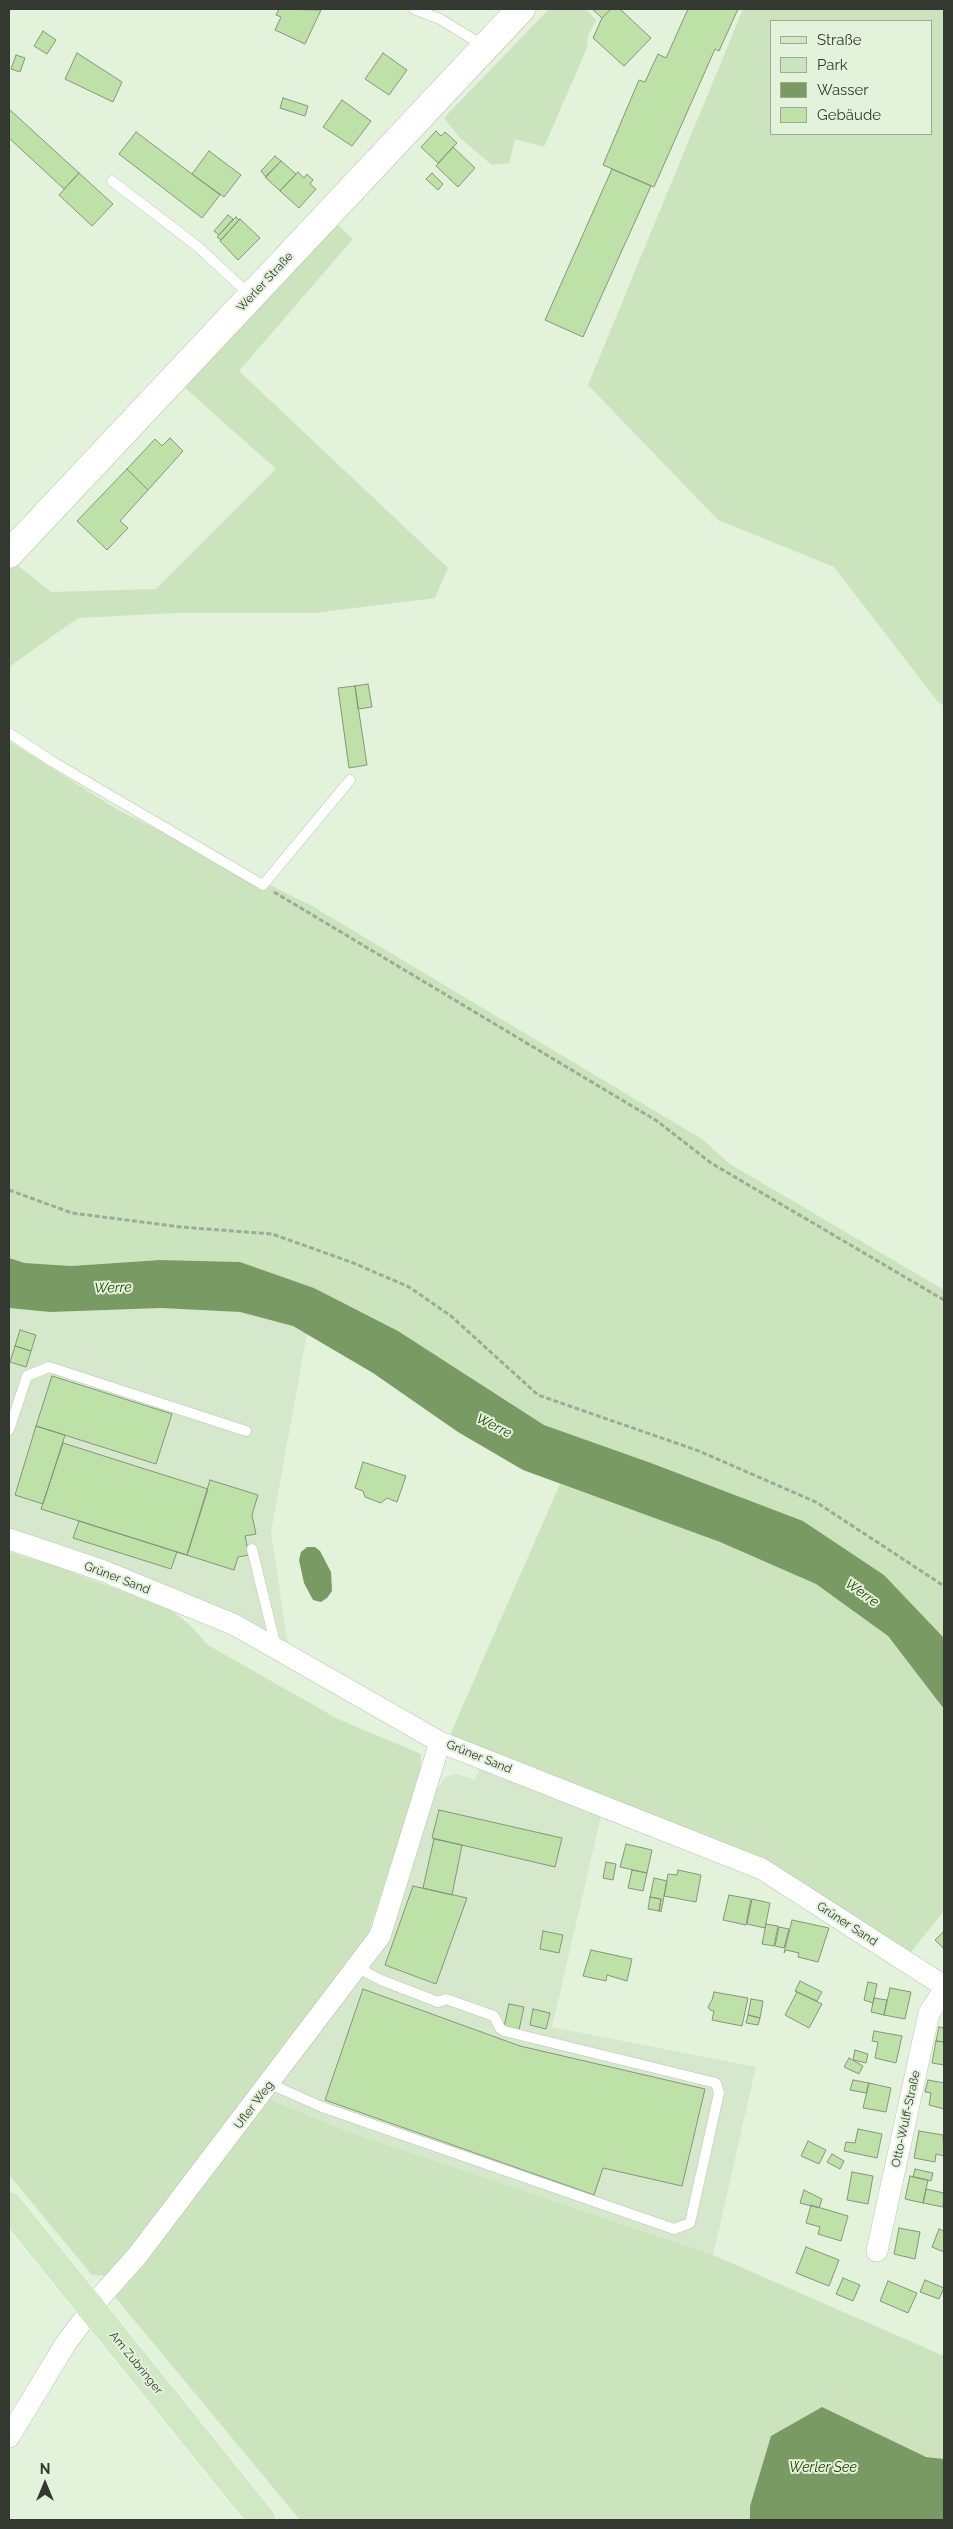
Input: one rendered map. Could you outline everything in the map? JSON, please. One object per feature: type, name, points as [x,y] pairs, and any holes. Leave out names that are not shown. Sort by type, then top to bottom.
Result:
[{"type":"main road","name":"Werler Straße","points":[[9,554],[521,9]]},
{"type":"main road","name":"Am Zubringer","points":[[9,2206],[262,2520]]},
{"type":"street","name":"Grüner Sand","points":[[9,1538],[101,1570],[226,1622],[440,1742],[762,1869],[944,1986]]},
{"type":"street","name":"Ufler Weg","points":[[9,2438],[66,2343],[92,2308],[137,2256],[270,2084],[380,1936],[440,1742]]},
{"type":"street","name":"Otto-Wulff-Straße","points":[[877,2252],[929,2013],[944,1990]]},
{"type":"lane","points":[[414,9],[440,19],[485,46]]},
{"type":"lane","points":[[112,180],[197,246],[252,296]]},
{"type":"lane","points":[[9,733],[53,762],[263,885],[350,780]]},
{"type":"lane","points":[[9,1430],[28,1376],[49,1367],[246,1431]]},
{"type":"lane","points":[[252,1549],[276,1651]]},
{"type":"lane","points":[[270,2084],[322,2107],[674,2229],[690,2223],[719,2093],[716,2083],[504,2032],[494,2016],[446,1999],[438,2002],[381,1980],[356,1967]]},
{"type":"path","points":[[263,885],[657,1121],[711,1163],[944,1300]]},
{"type":"path","points":[[9,1190],[72,1213],[181,1227],[272,1234],[351,1262],[409,1287],[451,1316],[538,1395],[699,1451],[816,1502],[944,1586]]},
{"type":"shaded area","points":[[9,1308],[50,1312],[161,1308],[240,1312],[293,1326],[307,1334],[271,1532],[289,1652],[9,1530]]},
{"type":"shaded area","points":[[481,1766],[602,1812],[552,2027],[756,2067],[713,2255],[344,2130],[268,2099],[388,1939],[428,1800],[446,1777],[457,1774],[475,1780]]},
{"type":"green space","points":[[549,9],[586,9],[596,20],[588,36],[587,48],[544,147],[515,139],[509,163],[492,165],[460,138],[444,118]]},
{"type":"green space","points":[[743,9],[944,9],[944,706],[938,702],[834,567],[718,520],[588,385]]},
{"type":"green space","points":[[335,222],[353,239],[239,371],[448,568],[435,598],[314,613],[176,613],[78,618],[9,667],[9,570],[15,563],[51,592],[156,589],[276,469],[185,388]]},
{"type":"green space","points":[[9,741],[118,810],[312,906],[702,1139],[730,1164],[944,1290],[944,1638],[884,1575],[803,1521],[651,1463],[544,1425],[398,1331],[314,1288],[240,1262],[160,1260],[71,1266],[25,1263],[9,1258]]},
{"type":"green space","points":[[560,1484],[720,1542],[816,1584],[888,1636],[944,1709],[944,1911],[911,1952],[764,1863],[450,1735]]},
{"type":"green space","points":[[9,1552],[56,1566],[171,1610],[189,1624],[208,1645],[338,1719],[421,1754],[421,1771],[369,1932],[148,2232],[110,2276],[92,2275],[9,2175]]},
{"type":"green space","points":[[268,2099],[344,2130],[713,2255],[944,2356],[944,2459],[771,2436],[750,2506],[750,2520],[300,2520],[115,2297]]},
{"type":"water","name":"Werre","points":[[9,1258],[25,1263],[71,1266],[160,1260],[240,1262],[314,1288],[398,1331],[544,1425],[651,1463],[803,1521],[884,1575],[944,1638],[944,1709],[888,1636],[816,1584],[720,1542],[523,1470],[458,1432],[373,1373],[293,1326],[240,1312],[161,1308],[50,1312],[9,1308]]},
{"type":"water","points":[[307,1547],[315,1547],[320,1551],[331,1572],[332,1591],[321,1602],[313,1600],[304,1583],[299,1560],[301,1552]]},
{"type":"water","name":"Werler See","points":[[822,2407],[926,2457],[944,2459],[944,2520],[750,2520],[750,2506],[771,2436]]},
{"type":"building","points":[[279,9],[321,10],[305,44],[275,30],[281,17],[276,15]]},
{"type":"building","points":[[592,9],[611,9],[602,18]]},
{"type":"building","points":[[611,9],[620,9],[651,38],[624,66],[593,38],[602,18]]},
{"type":"building","points":[[688,9],[738,9],[719,51],[715,49],[654,187],[603,165],[639,80],[645,82],[658,54],[666,58]]},
{"type":"building","points":[[43,31],[56,40],[47,54],[34,46]]},
{"type":"building","points":[[77,53],[122,82],[113,102],[65,79]]},
{"type":"building","points":[[383,53],[407,70],[389,95],[365,79]]},
{"type":"building","points":[[16,55],[25,58],[20,72],[11,69]]},
{"type":"building","points":[[283,98],[308,106],[305,116],[280,108]]},
{"type":"building","points":[[342,100],[371,121],[352,146],[323,127]]},
{"type":"building","points":[[9,109],[79,173],[64,189],[9,138]]},
{"type":"building","points":[[436,131],[441,136],[445,132],[457,143],[438,163],[421,147]]},
{"type":"building","points":[[136,132],[220,195],[202,218],[119,154]]},
{"type":"building","points":[[453,147],[475,168],[458,187],[436,166]]},
{"type":"building","points":[[209,151],[241,175],[224,197],[192,174]]},
{"type":"building","points":[[275,156],[281,161],[266,177],[261,171]]},
{"type":"building","points":[[281,161],[296,174],[280,191],[265,177]]},
{"type":"building","points":[[612,169],[651,186],[583,337],[545,320]]},
{"type":"building","points":[[298,172],[304,178],[307,174],[313,180],[310,184],[316,189],[299,208],[280,191]]},
{"type":"building","points":[[79,173],[113,204],[92,226],[59,195]]},
{"type":"building","points":[[432,173],[443,184],[438,190],[426,179]]},
{"type":"building","points":[[228,215],[233,219],[219,235],[214,231]]},
{"type":"building","points":[[236,217],[239,220],[221,240],[217,237]]},
{"type":"building","points":[[240,219],[260,238],[238,260],[220,241]]},
{"type":"building","points":[[170,438],[183,451],[148,490],[127,469],[155,439],[162,446]]},
{"type":"building","points":[[127,469],[148,490],[120,521],[128,528],[107,550],[77,521]]},
{"type":"building","points":[[368,684],[372,707],[358,709],[355,686]]},
{"type":"building","points":[[355,686],[367,765],[349,768],[338,688]]},
{"type":"building","points":[[20,1330],[36,1335],[31,1351],[15,1346]]},
{"type":"building","points":[[15,1346],[31,1351],[26,1367],[10,1362]]},
{"type":"building","points":[[52,1376],[172,1414],[156,1464],[36,1426]]},
{"type":"building","points":[[36,1426],[65,1435],[43,1504],[15,1495]]},
{"type":"building","points":[[63,1443],[208,1489],[187,1555],[41,1509]]},
{"type":"building","points":[[363,1462],[406,1476],[397,1502],[387,1498],[381,1503],[365,1497],[363,1491],[355,1488]]},
{"type":"building","points":[[210,1480],[258,1495],[252,1515],[256,1534],[245,1536],[249,1555],[238,1557],[234,1570],[177,1552],[187,1555]]},
{"type":"building","points":[[79,1521],[177,1552],[171,1569],[73,1538]]},
{"type":"building","points":[[439,1810],[562,1838],[555,1867],[432,1838]]},
{"type":"building","points":[[434,1839],[462,1845],[452,1895],[423,1888]]},
{"type":"building","points":[[626,1844],[652,1850],[647,1873],[620,1867]]},
{"type":"building","points":[[606,1862],[616,1864],[613,1880],[603,1878]]},
{"type":"building","points":[[632,1870],[647,1873],[643,1891],[628,1888]]},
{"type":"building","points":[[678,1870],[701,1875],[696,1902],[664,1896],[668,1874],[677,1875]]},
{"type":"building","points":[[654,1878],[667,1881],[661,1912],[659,1911],[661,1899],[650,1897]]},
{"type":"building","points":[[413,1886],[467,1898],[436,1984],[385,1965]]},
{"type":"building","points":[[729,1895],[751,1899],[746,1925],[723,1920]]},
{"type":"building","points":[[650,1897],[661,1899],[659,1911],[648,1909]]},
{"type":"building","points":[[752,1899],[770,1903],[765,1928],[747,1924]]},
{"type":"building","points":[[792,1920],[829,1928],[818,1962],[798,1957],[799,1953],[786,1950],[784,1953]]},
{"type":"building","points":[[766,1924],[778,1926],[774,1946],[762,1944]]},
{"type":"building","points":[[779,1927],[789,1929],[784,1948],[775,1946]]},
{"type":"building","points":[[543,1931],[563,1935],[559,1953],[540,1949]]},
{"type":"building","points":[[944,1931],[944,1949],[935,1940]]},
{"type":"building","points":[[591,1950],[632,1959],[627,1981],[607,1975],[606,1981],[583,1976]]},
{"type":"building","points":[[800,1981],[822,1992],[817,2001],[795,1991]]},
{"type":"building","points":[[868,1982],[877,1984],[873,2003],[864,2000]]},
{"type":"building","points":[[890,1988],[911,1992],[905,2019],[884,2015]]},
{"type":"building","points":[[363,1989],[520,2046],[705,2089],[682,2186],[603,2168],[594,2195],[325,2100]]},
{"type":"building","points":[[714,1992],[748,1998],[742,2026],[712,2020],[714,2011],[708,2007]]},
{"type":"building","points":[[797,1992],[822,2004],[809,2028],[785,2015]]},
{"type":"building","points":[[874,1998],[887,2000],[884,2015],[871,2012]]},
{"type":"building","points":[[751,1999],[763,2001],[760,2018],[748,2015]]},
{"type":"building","points":[[509,2004],[524,2007],[519,2030],[504,2027]]},
{"type":"building","points":[[533,2009],[550,2013],[546,2029],[530,2025]]},
{"type":"building","points":[[748,2015],[760,2018],[758,2025],[746,2023]]},
{"type":"building","points":[[939,2027],[944,2028],[944,2042],[936,2041]]},
{"type":"building","points":[[874,2031],[902,2036],[896,2063],[875,2058],[878,2042],[872,2041]]},
{"type":"building","points":[[936,2041],[944,2042],[944,2065],[932,2063]]},
{"type":"building","points":[[855,2050],[868,2054],[866,2063],[853,2060]]},
{"type":"building","points":[[849,2058],[863,2066],[859,2074],[844,2067]]},
{"type":"building","points":[[853,2080],[869,2083],[866,2093],[850,2090]]},
{"type":"building","points":[[928,2080],[944,2083],[944,2109],[929,2105],[931,2093],[925,2092]]},
{"type":"building","points":[[869,2083],[891,2088],[886,2112],[863,2108]]},
{"type":"building","points":[[858,2129],[882,2134],[877,2158],[844,2151],[846,2142],[855,2143]]},
{"type":"building","points":[[919,2131],[943,2135],[944,2156],[936,2154],[935,2162],[914,2158]]},
{"type":"building","points":[[808,2141],[826,2150],[819,2164],[801,2156]]},
{"type":"building","points":[[832,2154],[844,2161],[840,2169],[827,2162]]},
{"type":"building","points":[[915,2169],[933,2173],[931,2181],[913,2177]]},
{"type":"building","points":[[852,2172],[873,2176],[868,2204],[847,2200]]},
{"type":"building","points":[[910,2176],[928,2180],[923,2203],[905,2199]]},
{"type":"building","points":[[926,2189],[944,2193],[943,2207],[923,2203]]},
{"type":"building","points":[[804,2190],[822,2199],[819,2208],[800,2203]]},
{"type":"building","points":[[811,2205],[848,2216],[841,2241],[818,2234],[820,2227],[806,2223]]},
{"type":"building","points":[[899,2228],[920,2232],[915,2259],[894,2254]]},
{"type":"building","points":[[939,2229],[944,2231],[944,2252],[932,2247]]},
{"type":"building","points":[[806,2247],[839,2260],[829,2286],[796,2273]]},
{"type":"building","points":[[843,2278],[860,2285],[853,2301],[836,2294]]},
{"type":"building","points":[[925,2280],[944,2288],[939,2299],[920,2292]]},
{"type":"building","points":[[888,2281],[917,2293],[908,2313],[880,2301]]}]
